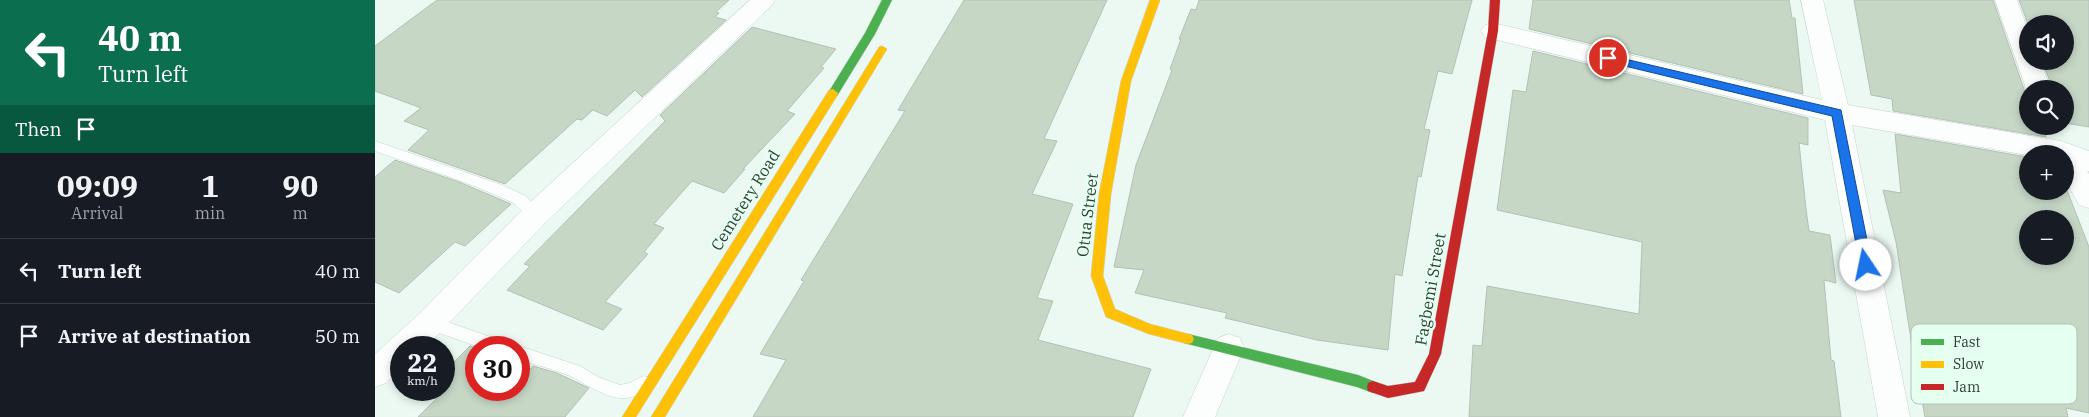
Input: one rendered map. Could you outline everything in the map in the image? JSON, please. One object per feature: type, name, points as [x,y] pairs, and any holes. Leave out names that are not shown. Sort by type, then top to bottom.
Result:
[{"type":"street","points":[[416,336],[535,215],[764,0]]},
{"type":"street","name":"Cemetery Road","points":[[629,417],[645,395],[653,378],[870,34],[887,0]]},
{"type":"street","name":"Otua Street","points":[[1155,0],[1125,81],[1105,194],[1097,276],[1110,313],[1149,330],[1229,348]]},
{"type":"street","name":"Fagbemi Street","points":[[1229,348],[1358,381],[1388,392],[1419,387],[1435,354],[1493,31],[1495,0]]},
{"type":"street","points":[[1812,0],[1837,113],[1894,417]]},
{"type":"street","points":[[2006,0],[2019,35]]},
{"type":"street","points":[[1493,31],[1837,113],[2019,146]]},
{"type":"street","points":[[658,417],[841,119],[886,42]]},
{"type":"street","points":[[2074,157],[2089,160]]},
{"type":"street","points":[[2074,172],[2089,197]]},
{"type":"street","points":[[1199,417],[1229,348]]},
{"type":"street","points":[[375,374],[390,360]]},
{"type":"lane","points":[[375,146],[505,193],[521,200],[535,215]]},
{"type":"lane","points":[[430,323],[468,336]]},
{"type":"lane","points":[[530,357],[575,371],[593,382],[620,392],[632,390],[653,378]]},
{"type":"building","points":[[437,0],[729,0],[716,12],[719,13],[715,17],[726,20],[642,97],[635,90],[607,116],[593,110],[582,120],[577,119],[505,184],[408,150],[429,130],[404,121],[421,108],[375,91],[375,46]]},
{"type":"building","points":[[964,0],[1107,0],[1044,139],[1057,141],[1032,194],[1073,204],[1037,298],[1053,301],[1038,340],[1151,369],[1133,417],[753,417],[786,360],[760,354],[804,281],[801,280],[905,111],[898,110]]},
{"type":"building","points":[[1199,0],[1472,0],[1452,74],[1438,71],[1424,129],[1430,130],[1421,177],[1418,176],[1402,276],[1395,274],[1388,350],[1317,340],[1225,318],[1227,313],[1135,293],[1144,270],[1114,267],[1136,165],[1172,70],[1170,69],[1181,39],[1179,39],[1191,9],[1196,10]]},
{"type":"building","points":[[1533,0],[1789,0],[1792,18],[1795,18],[1803,94],[1529,29]]},
{"type":"building","points":[[1854,0],[1993,0],[2021,80],[2019,80],[2019,132],[1893,111],[1892,99],[1871,95]]},
{"type":"building","points":[[2019,0],[2089,0],[2089,127],[2074,124],[2074,80],[2049,80],[2046,70],[2074,70],[2074,15],[2025,15]]},
{"type":"building","points":[[752,27],[836,49],[821,67],[824,68],[787,111],[795,114],[743,169],[745,169],[724,193],[692,181],[654,224],[664,228],[644,252],[648,254],[605,302],[622,309],[603,330],[507,290],[530,266],[524,264],[665,121],[660,115]]},
{"type":"building","points":[[1533,51],[1808,118],[1808,145],[1799,143],[1806,209],[1809,231],[1830,235],[1836,283],[1824,280],[1831,360],[1834,361],[1841,417],[1469,417],[1473,345],[1482,346],[1487,286],[1639,314],[1642,242],[1497,210],[1513,90],[1526,92]]},
{"type":"building","points":[[1895,134],[2019,156],[2019,200],[2071,200],[2089,247],[2089,413],[2066,408],[2068,417],[1925,417],[1923,404],[2077,404],[2077,324],[1911,324],[1911,340],[1896,242],[1883,190],[1901,193]]},
{"type":"building","points":[[395,160],[459,182],[511,204],[465,246],[455,242],[399,293],[375,282],[375,177]]},
{"type":"building","points":[[465,351],[465,401],[530,401],[530,368],[533,366],[557,373],[589,388],[565,417],[418,417],[434,401],[455,401],[455,361]]},
{"type":"traffic: fast","points":[[833,93],[870,34],[887,0]]},
{"type":"traffic: fast","points":[[1188,339],[1358,381],[1373,387]]},
{"type":"traffic: slow","points":[[1155,0],[1126,81],[1105,194],[1097,276],[1110,313],[1149,329],[1188,339]]},
{"type":"traffic: slow","points":[[658,417],[882,49]]},
{"type":"traffic: slow","points":[[629,417],[833,93]]},
{"type":"traffic: jam","points":[[1373,387],[1388,392],[1419,387],[1435,354],[1493,31],[1495,0]]},
{"type":"route","points":[[1608,58],[1837,113],[1866,265]]}]
